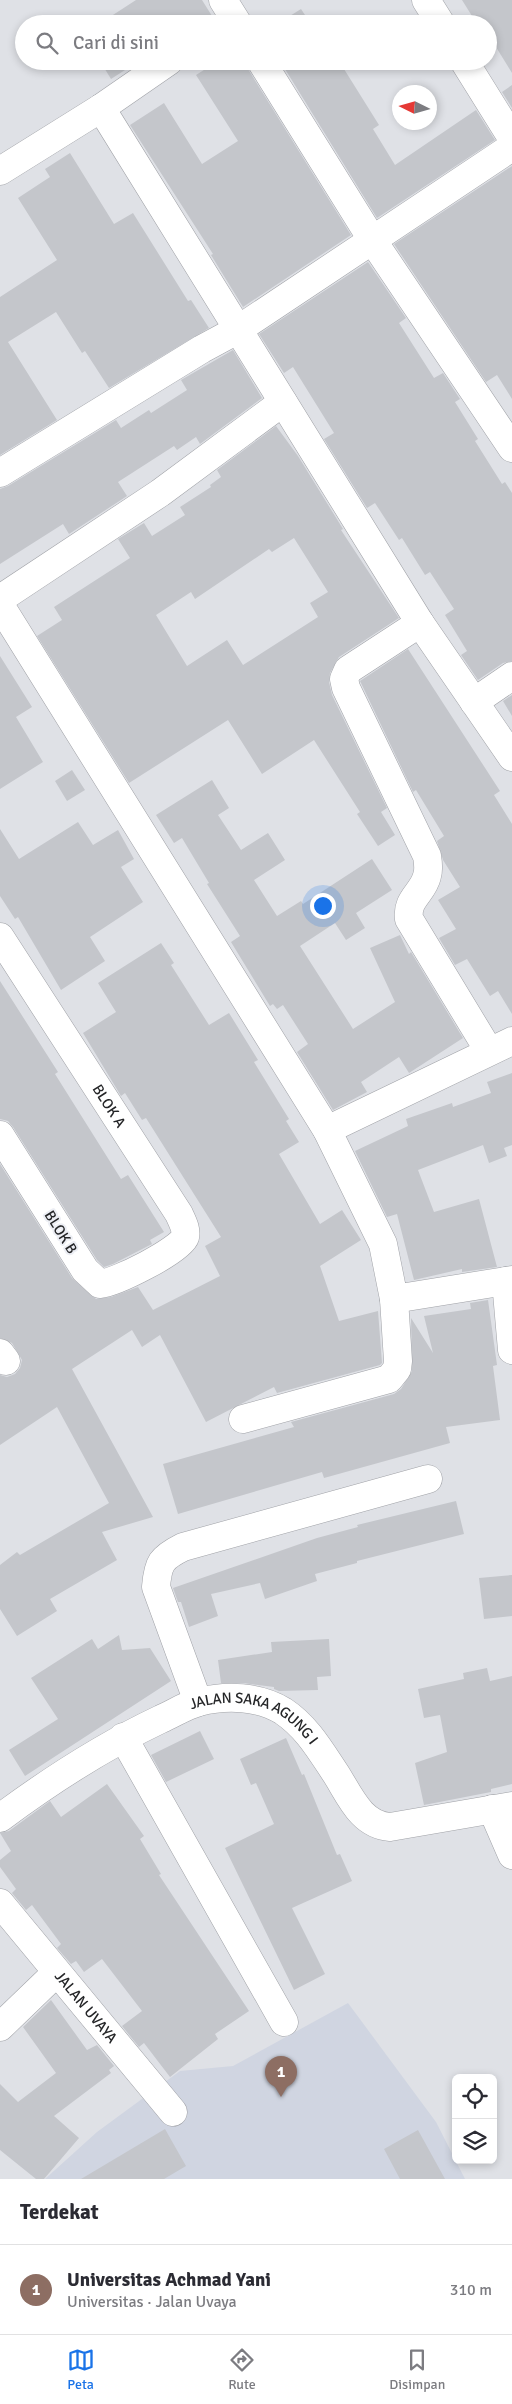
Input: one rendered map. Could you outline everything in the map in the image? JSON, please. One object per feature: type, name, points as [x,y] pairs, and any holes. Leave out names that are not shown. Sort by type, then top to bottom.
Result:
[{"type":"street","points":[[426,0],[435,15]]},
{"type":"street","points":[[0,171],[101,108],[156,70]]},
{"type":"street","points":[[267,70],[373,242],[512,448]]},
{"type":"street","points":[[470,70],[512,138]]},
{"type":"street","points":[[101,108],[420,623],[512,757]]},
{"type":"street","points":[[0,473],[202,349],[239,329],[373,242],[512,147]]},
{"type":"street","points":[[0,600],[160,493],[283,402]]},
{"type":"street","points":[[0,605],[327,1130],[383,1244],[394,1299],[398,1361],[394,1375],[243,1419]]},
{"type":"street","points":[[327,1130],[501,1046],[409,919],[408,911],[411,901],[427,877],[427,856],[346,688],[344,679],[348,670],[420,623]]},
{"type":"street","points":[[474,702],[512,676]]},
{"type":"street","name":"BLOK A","points":[[0,937],[179,1214],[185,1230],[184,1238],[180,1245],[145,1265]]},
{"type":"street","name":"BLOK B","points":[[0,1134],[92,1278],[100,1284],[108,1283],[145,1265]]},
{"type":"street","points":[[394,1299],[417,1293],[509,1280],[512,1350]]},
{"type":"street","points":[[198,1702],[156,1587],[158,1568],[167,1555],[183,1547],[428,1479]]},
{"type":"street","name":"JALAN SAKA AGUNG I","points":[[0,1818],[39,1789],[123,1737],[198,1702],[237,1697],[282,1710],[306,1729],[369,1821],[379,1826],[390,1827],[502,1808],[512,1855]]},
{"type":"street","points":[[123,1737],[284,2022]]},
{"type":"street","name":"JALAN UVAYA","points":[[0,1903],[173,2112]]},
{"type":"street","points":[[0,2027],[56,1973]]},
{"type":"shaded area","points":[[348,2003],[436,2122],[452,2153],[452,2164],[457,2164],[465,2179],[45,2179],[97,2132],[180,2071],[233,2066]]},
{"type":"building","points":[[136,0],[202,0],[211,15],[113,15]]},
{"type":"building","points":[[462,0],[512,0],[512,73],[497,49],[497,15],[471,15]]},
{"type":"building","points":[[301,9],[305,15],[291,15]]},
{"type":"building","points":[[106,70],[125,70],[111,79]]},
{"type":"building","points":[[204,70],[249,70],[351,235],[243,307],[211,255],[213,254],[130,125],[164,103],[202,164],[238,141],[196,75]]},
{"type":"building","points":[[286,70],[345,70],[379,125],[373,129],[395,165],[476,110],[495,140],[377,218]]},
{"type":"building","points":[[512,85],[512,108],[502,92]]},
{"type":"building","points":[[70,153],[114,224],[133,213],[188,301],[191,300],[209,328],[109,388],[85,351],[82,353],[56,312],[8,342],[57,420],[0,455],[0,297],[57,260],[18,198],[50,177],[45,169]]},
{"type":"building","points":[[512,166],[512,399],[497,375],[486,382],[394,244]]},
{"type":"building","points":[[368,262],[406,318],[399,323],[434,378],[443,373],[460,399],[455,402],[478,439],[475,441],[502,484],[505,482],[512,493],[512,661],[503,663],[478,680],[461,655],[467,651],[445,615],[454,609],[430,572],[425,575],[402,538],[399,540],[375,503],[367,508],[324,439],[334,433],[293,367],[284,373],[259,334]]},
{"type":"building","points":[[233,350],[262,398],[200,444],[196,437],[177,450],[174,446],[118,482],[127,496],[69,534],[63,524],[0,564],[0,489],[8,486],[116,420],[121,428],[149,410],[151,413],[187,390],[181,380]]},
{"type":"building","points":[[276,426],[298,456],[343,529],[341,530],[399,618],[339,657],[330,673],[329,682],[332,695],[387,808],[381,812],[395,835],[378,846],[357,814],[360,812],[314,740],[262,774],[228,720],[129,783],[37,636],[62,620],[54,607],[130,558],[118,539],[144,523],[152,536],[185,515],[180,507],[211,487],[210,485],[221,477],[217,470]],"holes":[[[294,538],[328,592],[310,603],[318,617],[243,665],[227,640],[187,666],[156,615],[191,592],[195,599],[269,549],[272,552]]]},
{"type":"building","points":[[408,649],[500,791],[494,795],[512,824],[512,1014],[498,991],[490,996],[467,959],[455,965],[439,938],[456,929],[438,900],[460,887],[443,860],[437,841],[444,836],[416,790],[413,792],[360,681]]},
{"type":"building","points":[[0,656],[32,707],[16,717],[43,762],[0,789]]},
{"type":"building","points":[[512,695],[512,716],[503,701]]},
{"type":"building","points":[[72,770],[85,790],[67,801],[55,781]]},
{"type":"building","points":[[212,780],[229,808],[218,815],[241,850],[268,833],[285,860],[254,880],[277,916],[301,901],[303,904],[372,859],[392,890],[356,913],[365,928],[346,940],[335,923],[300,946],[353,1029],[395,1002],[370,948],[400,935],[409,954],[411,952],[463,1038],[409,1073],[399,1057],[361,1082],[367,1092],[333,1110],[297,1052],[308,1044],[283,1005],[277,1009],[273,1004],[270,1006],[231,942],[240,936],[207,884],[209,883],[182,838],[174,843],[156,815]]},
{"type":"building","points":[[78,822],[93,845],[118,830],[134,859],[121,867],[143,902],[90,937],[105,961],[61,990],[18,917],[15,919],[0,896],[0,829],[19,859]]},
{"type":"building","points":[[161,943],[174,963],[171,965],[209,1025],[229,1013],[258,1060],[254,1062],[289,1119],[286,1121],[299,1142],[279,1154],[320,1224],[342,1210],[361,1240],[320,1266],[339,1321],[378,1311],[382,1363],[277,1393],[274,1387],[206,1422],[160,1335],[142,1347],[132,1330],[72,1369],[153,1517],[102,1532],[117,1560],[50,1599],[57,1611],[17,1636],[0,1609],[0,1565],[17,1552],[20,1555],[109,1503],[57,1407],[0,1445],[0,1375],[7,1377],[15,1374],[20,1368],[22,1360],[12,1343],[0,1338],[0,1164],[72,1278],[96,1299],[111,1297],[138,1287],[153,1310],[220,1276],[205,1246],[221,1237],[146,1118],[142,1120],[125,1093],[121,1096],[83,1033],[116,1012],[98,983]]},
{"type":"building","points":[[0,981],[58,1072],[55,1074],[121,1179],[128,1175],[164,1232],[150,1240],[152,1244],[113,1264],[104,1267],[97,1260],[13,1127],[8,1121],[0,1119]]},
{"type":"building","points":[[512,1073],[512,1145],[504,1148],[507,1156],[489,1163],[483,1145],[418,1170],[434,1212],[479,1199],[497,1267],[462,1272],[462,1269],[414,1280],[397,1214],[387,1217],[355,1151],[408,1126],[406,1119],[452,1103],[453,1107],[491,1093],[487,1082]]},
{"type":"building","points":[[488,1300],[497,1365],[493,1366],[500,1420],[446,1427],[450,1443],[324,1478],[322,1472],[178,1514],[163,1464],[294,1427],[291,1422],[394,1394],[401,1389],[412,1371],[411,1318],[433,1353],[424,1316],[471,1309],[470,1303]]},
{"type":"building","points":[[456,1501],[464,1534],[357,1561],[357,1563],[315,1574],[317,1581],[265,1599],[260,1583],[211,1594],[218,1616],[189,1627],[181,1602],[178,1602],[173,1588],[317,1538],[358,1527],[357,1525]]},
{"type":"building","points":[[512,1575],[512,1616],[484,1619],[479,1578]]},
{"type":"building","points":[[119,1635],[122,1650],[150,1648],[171,1681],[25,1776],[9,1750],[58,1719],[31,1678],[92,1639],[98,1649]]},
{"type":"building","points":[[329,1639],[331,1676],[317,1677],[318,1690],[279,1691],[274,1689],[274,1687],[243,1683],[221,1683],[218,1660],[272,1652],[271,1642]]},
{"type":"building","points":[[487,1668],[490,1681],[512,1676],[512,1784],[491,1789],[491,1792],[424,1805],[415,1763],[447,1752],[440,1715],[424,1718],[418,1689],[464,1679],[463,1673]]},
{"type":"building","points":[[200,1731],[214,1759],[166,1782],[151,1755]]},
{"type":"building","points":[[286,1738],[302,1775],[304,1774],[337,1855],[340,1854],[352,1881],[292,1908],[325,1974],[294,1990],[225,1848],[274,1824],[256,1783],[251,1785],[240,1759]]},
{"type":"building","points":[[107,1784],[144,1836],[140,1839],[161,1874],[159,1875],[249,2011],[215,2034],[218,2039],[170,2077],[144,2043],[139,2047],[122,2026],[142,2011],[102,1959],[84,1972],[76,1961],[71,1964],[57,1948],[61,1944],[32,1905],[26,1910],[12,1893],[16,1889],[0,1867],[0,1860],[11,1851],[0,1833],[9,1831],[50,1801],[61,1817]]},
{"type":"building","points":[[51,2000],[87,2050],[97,2045],[114,2066],[109,2070],[111,2073],[54,2116],[79,2138],[44,2179],[36,2179],[0,2150],[0,2084],[18,2102],[56,2073],[23,2027]]},
{"type":"building","points":[[165,2129],[186,2166],[164,2179],[81,2179]]},
{"type":"building","points":[[418,2130],[445,2179],[400,2179],[384,2149]]},
{"type":"place","name":"Universitas Achmad Yani","points":[[281,2097]]}]
